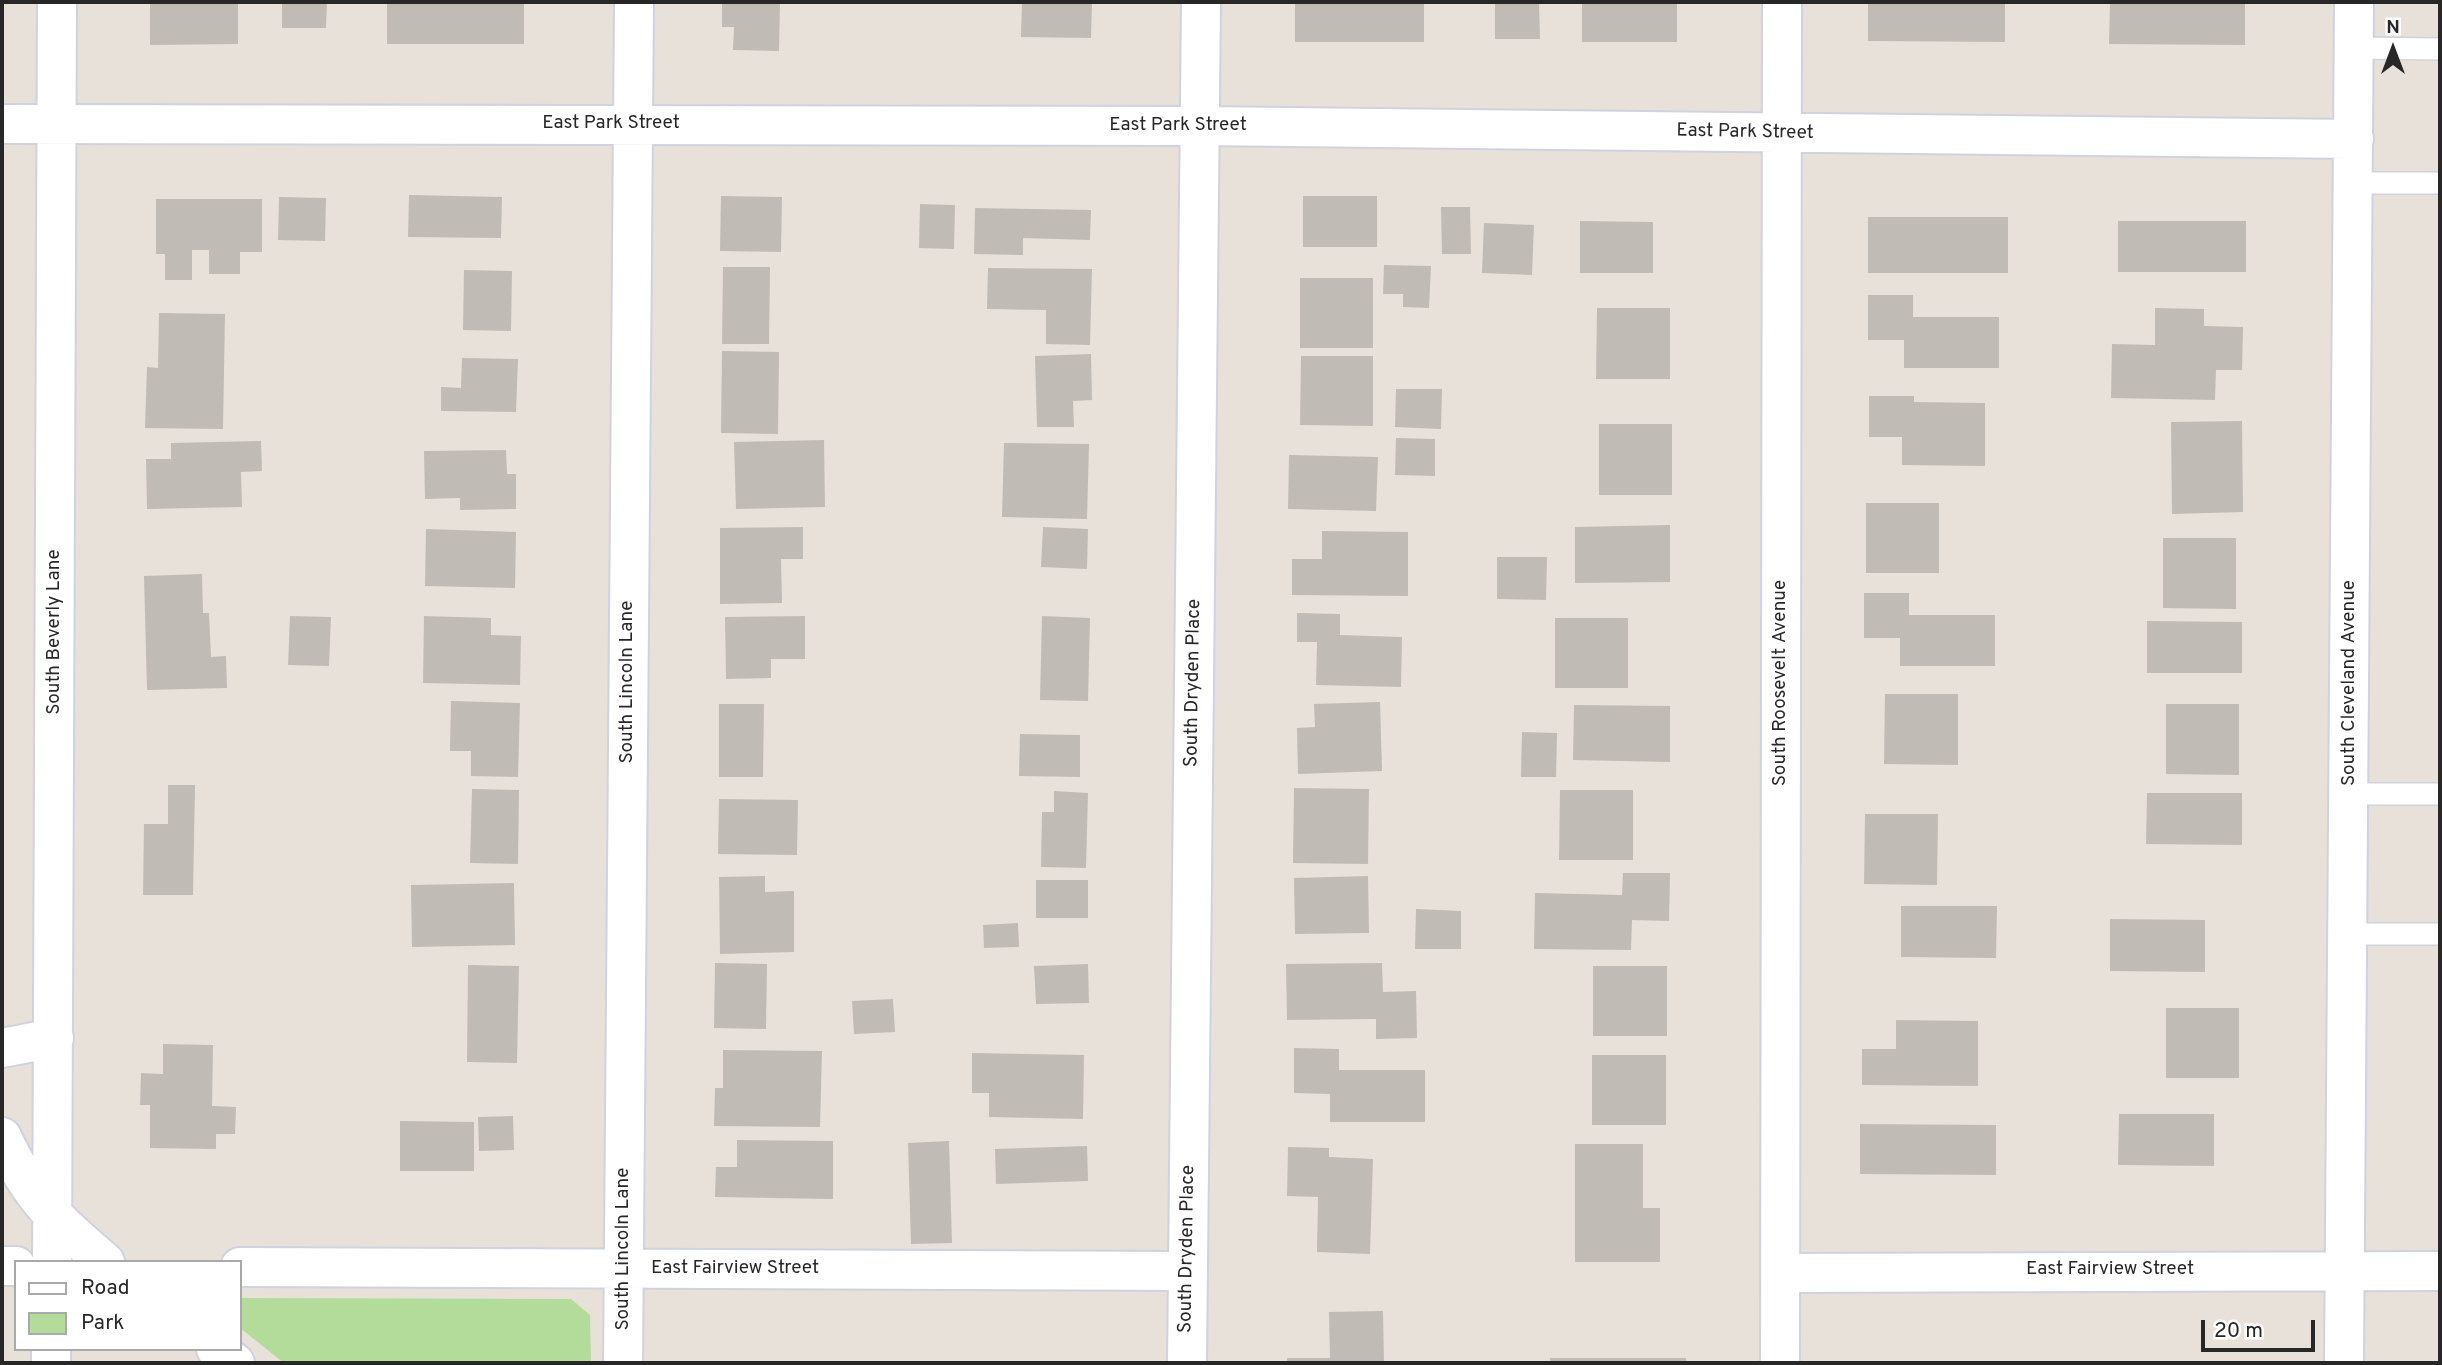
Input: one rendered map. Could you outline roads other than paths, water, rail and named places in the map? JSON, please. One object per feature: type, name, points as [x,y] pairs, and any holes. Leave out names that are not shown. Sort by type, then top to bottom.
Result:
[{"type":"street","name":"South Beverly Lane","points":[[52,1260],[57,2]]},
{"type":"street","name":"South Lincoln Lane","points":[[623,1363],[634,2]]},
{"type":"street","name":"South Dryden Place","points":[[1187,1363],[1201,2]]},
{"type":"street","name":"South Roosevelt Avenue","points":[[1780,1363],[1782,2]]},
{"type":"street","name":"South Cleveland Avenue","points":[[2344,1363],[2354,2]]},
{"type":"street","name":"East Park Street","points":[[2,124],[1200,126],[2354,139]]},
{"type":"street","points":[[2,1048],[54,1038]]},
{"type":"street","points":[[2,1137],[18,1171],[53,1218],[103,1260]]},
{"type":"street","name":"East Fairview Street","points":[[242,1267],[1188,1271]]},
{"type":"street","name":"East Fairview Street","points":[[1780,1273],[2440,1270]]},
{"type":"street","points":[[219,1351],[235,1363]]},
{"type":"lane","points":[[2354,48],[2440,49]]},
{"type":"lane","points":[[2353,183],[2440,183]]},
{"type":"lane","points":[[2349,794],[2440,794]]},
{"type":"lane","points":[[2348,934],[2440,933]]}]
